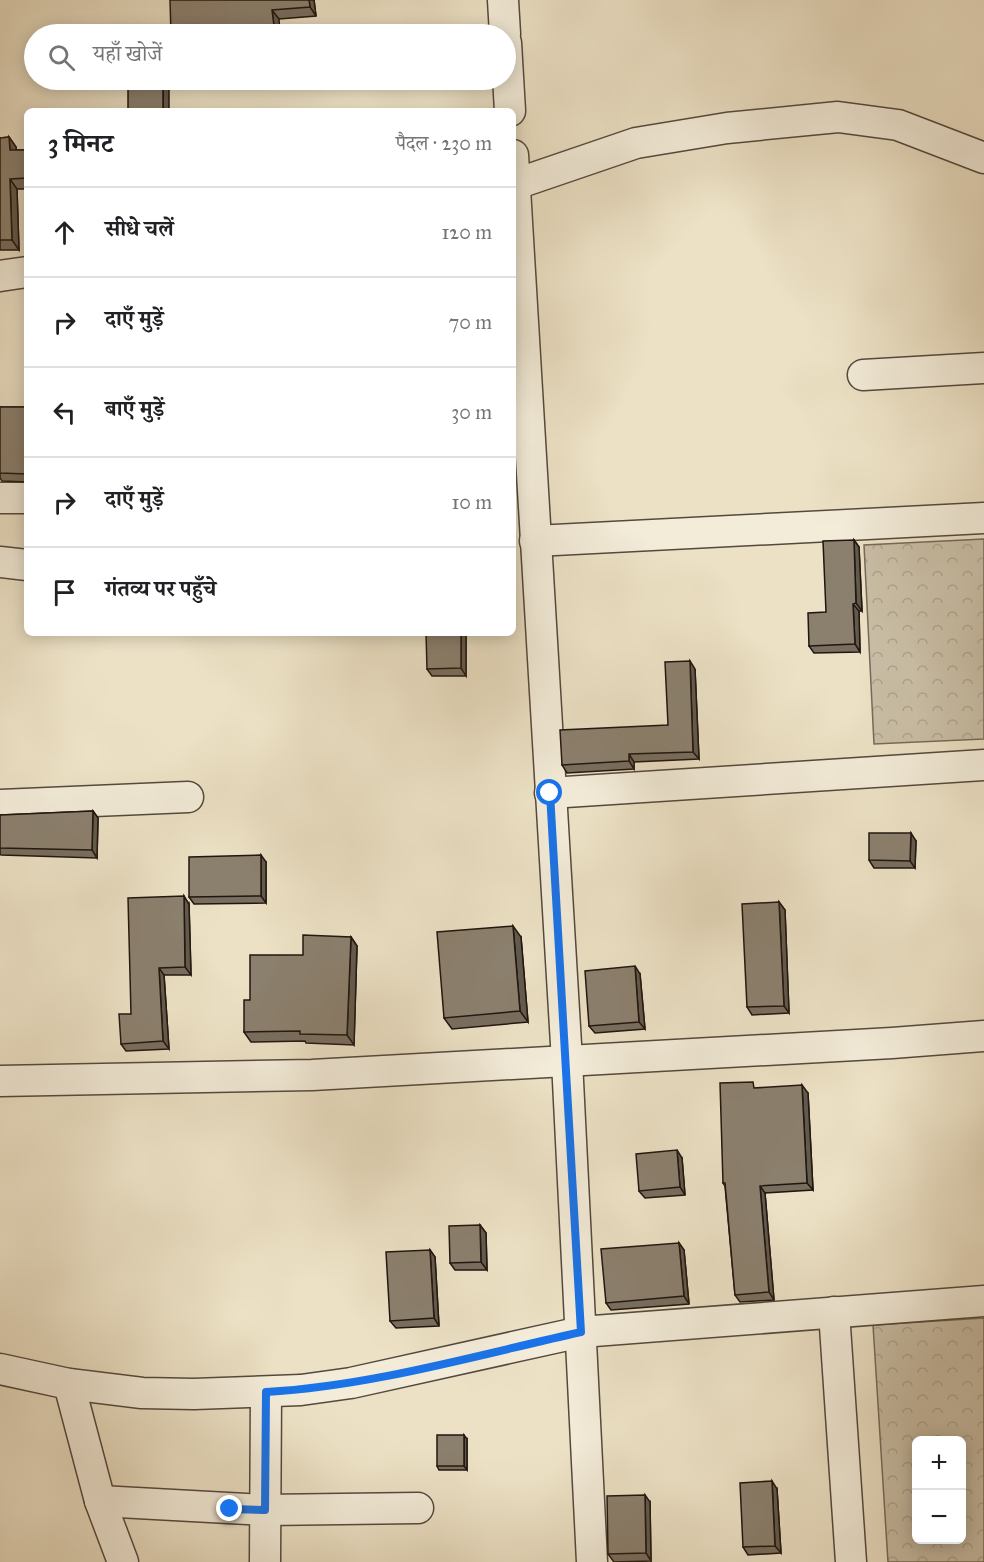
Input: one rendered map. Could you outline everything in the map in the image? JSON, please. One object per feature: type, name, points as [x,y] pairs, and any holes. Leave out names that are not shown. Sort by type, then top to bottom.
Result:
[{"type":"street","points":[[503,0],[504,24]]},
{"type":"street","points":[[509,90],[510,108]]},
{"type":"street","points":[[516,174],[636,143],[728,128],[838,117],[898,125],[984,158]]},
{"type":"street","points":[[516,210],[567,1061],[592,1562]]},
{"type":"street","points":[[0,276],[24,272]]},
{"type":"street","points":[[863,375],[984,368]]},
{"type":"street","points":[[0,498],[24,498]]},
{"type":"street","points":[[535,541],[984,518]]},
{"type":"street","points":[[0,562],[24,565]]},
{"type":"street","points":[[550,793],[984,765]]},
{"type":"street","points":[[0,805],[188,797]]},
{"type":"street","points":[[0,1081],[312,1075],[984,1036]]},
{"type":"street","points":[[0,1369],[69,1384],[141,1393],[194,1394],[300,1390],[351,1383],[581,1332],[984,1300]]},
{"type":"street","points":[[834,1312],[851,1562]]},
{"type":"street","points":[[69,1384],[100,1501],[123,1562]]},
{"type":"street","points":[[266,1392],[266,1562]]},
{"type":"street","points":[[100,1501],[265,1510],[418,1508]]},
{"type":"green space","points":[[984,539],[984,739],[874,744],[864,545]]},
{"type":"green space","points":[[984,1318],[984,1562],[888,1562],[873,1325]]},
{"type":"building","points":[[170,0],[309,0],[310,7],[272,10],[274,24],[171,24]]},
{"type":"building","points":[[128,90],[163,90],[163,108],[128,108]]},
{"type":"building","points":[[9,137],[10,150],[24,150],[24,178],[10,179],[12,240],[0,240],[0,138]]},
{"type":"building","points":[[0,407],[24,407],[24,474],[0,473]]},
{"type":"building","points":[[854,540],[855,644],[809,646],[808,613],[826,612],[823,541]]},
{"type":"building","points":[[426,636],[461,636],[461,668],[427,669]]},
{"type":"building","points":[[690,661],[693,752],[629,754],[629,761],[562,765],[560,730],[668,725],[665,662]]},
{"type":"building","points":[[93,811],[92,850],[0,848],[0,815]]},
{"type":"building","points":[[869,833],[911,833],[910,861],[869,860]]},
{"type":"building","points":[[261,855],[261,896],[189,897],[189,857]]},
{"type":"building","points":[[184,896],[185,967],[159,968],[163,1041],[121,1044],[119,1014],[131,1014],[128,898]]},
{"type":"building","points":[[779,902],[784,1006],[747,1007],[742,904]]},
{"type":"building","points":[[513,926],[520,1011],[444,1018],[437,932]]},
{"type":"building","points":[[303,935],[351,937],[347,1035],[300,1034],[300,1031],[244,1032],[244,1000],[250,1000],[250,955],[303,955]]},
{"type":"building","points":[[635,966],[639,1022],[589,1026],[585,971]]},
{"type":"building","points":[[753,1082],[754,1088],[802,1085],[807,1183],[760,1186],[769,1292],[735,1295],[725,1183],[723,1183],[720,1083]]},
{"type":"building","points":[[677,1150],[680,1187],[639,1191],[636,1154]]},
{"type":"building","points":[[480,1225],[481,1262],[450,1263],[449,1226]]},
{"type":"building","points":[[679,1243],[684,1296],[606,1303],[601,1249]]},
{"type":"building","points":[[430,1250],[434,1318],[390,1321],[386,1252]]},
{"type":"building","points":[[437,1435],[464,1435],[464,1466],[437,1466]]},
{"type":"building","points":[[772,1481],[775,1546],[743,1547],[740,1483]]},
{"type":"building","points":[[645,1495],[646,1553],[608,1554],[607,1496]]},
{"type":"route","points":[[230,1509],[265,1510],[266,1392],[351,1383],[581,1332],[550,793]]}]
